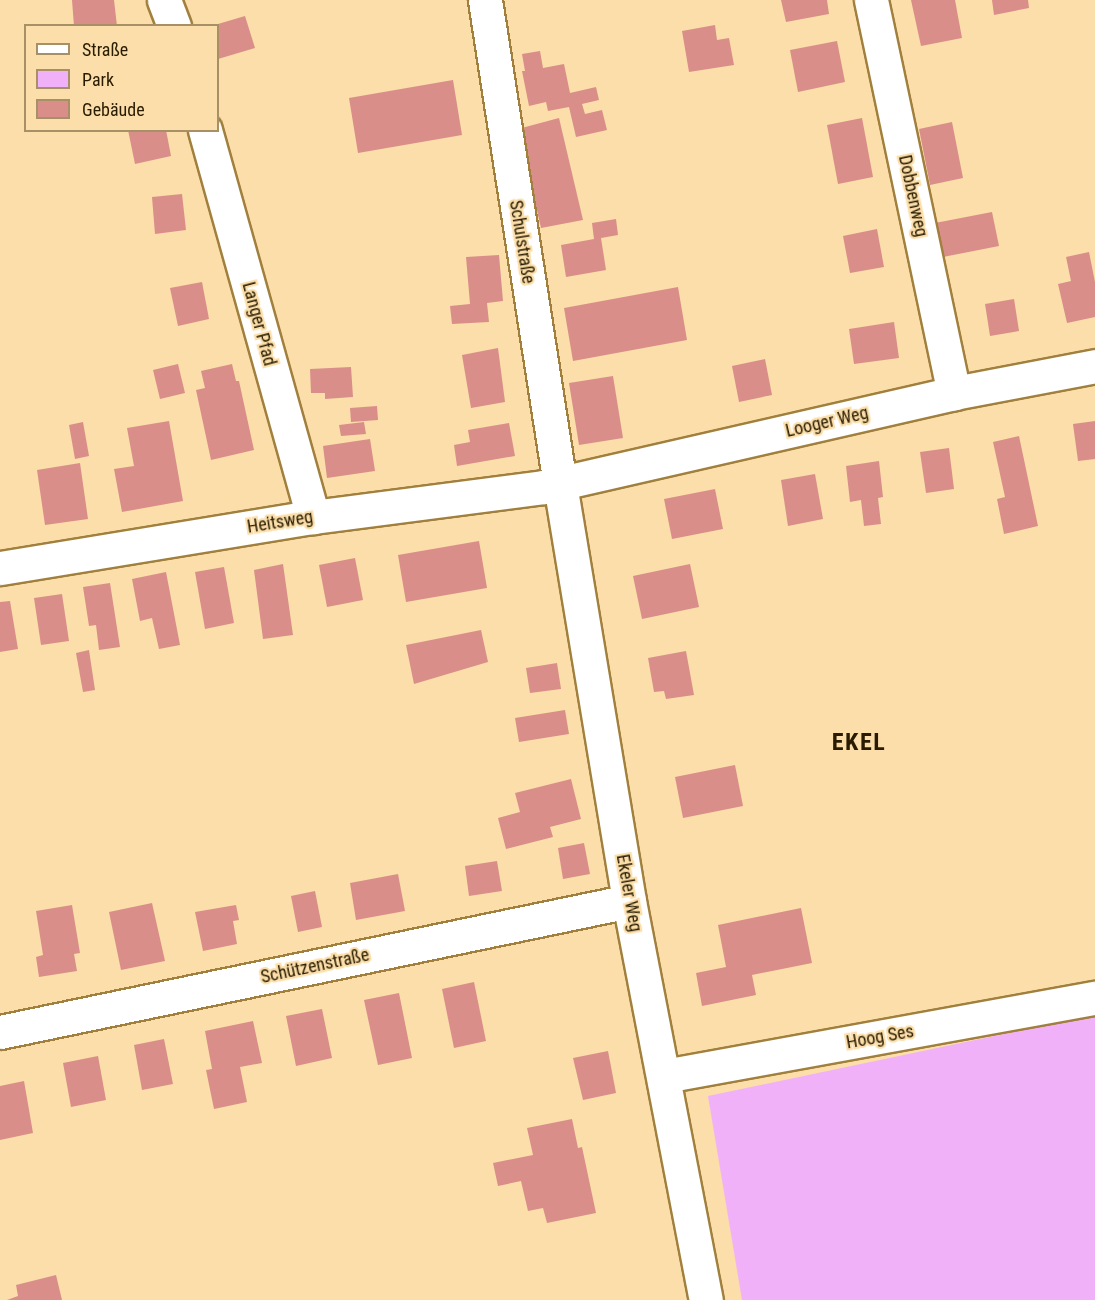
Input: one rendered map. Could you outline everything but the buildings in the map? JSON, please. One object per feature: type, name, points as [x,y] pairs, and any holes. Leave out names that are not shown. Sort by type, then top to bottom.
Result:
[{"type":"street","points":[[164,0],[173,24]]},
{"type":"street","name":"Schulstraße","points":[[485,0],[561,484]]},
{"type":"street","name":"Dobbenweg","points":[[871,0],[954,393]]},
{"type":"street","name":"Langer Pfad","points":[[206,132],[313,517]]},
{"type":"street","name":"Looger Weg","points":[[561,484],[954,393],[1095,366]]},
{"type":"street","name":"Heitsweg","points":[[0,568],[313,517],[561,484]]},
{"type":"street","name":"Ekeler Weg","points":[[561,484],[629,901],[706,1300]]},
{"type":"street","name":"Schützenstraße","points":[[0,1032],[629,901]]},
{"type":"street","name":"Hoog Ses","points":[[664,1076],[1095,998]]},
{"type":"green space","points":[[1095,1015],[1095,1300],[742,1300],[708,1096]]},
{"type":"district","name":"EKEL","points":[[859,743]]}]
